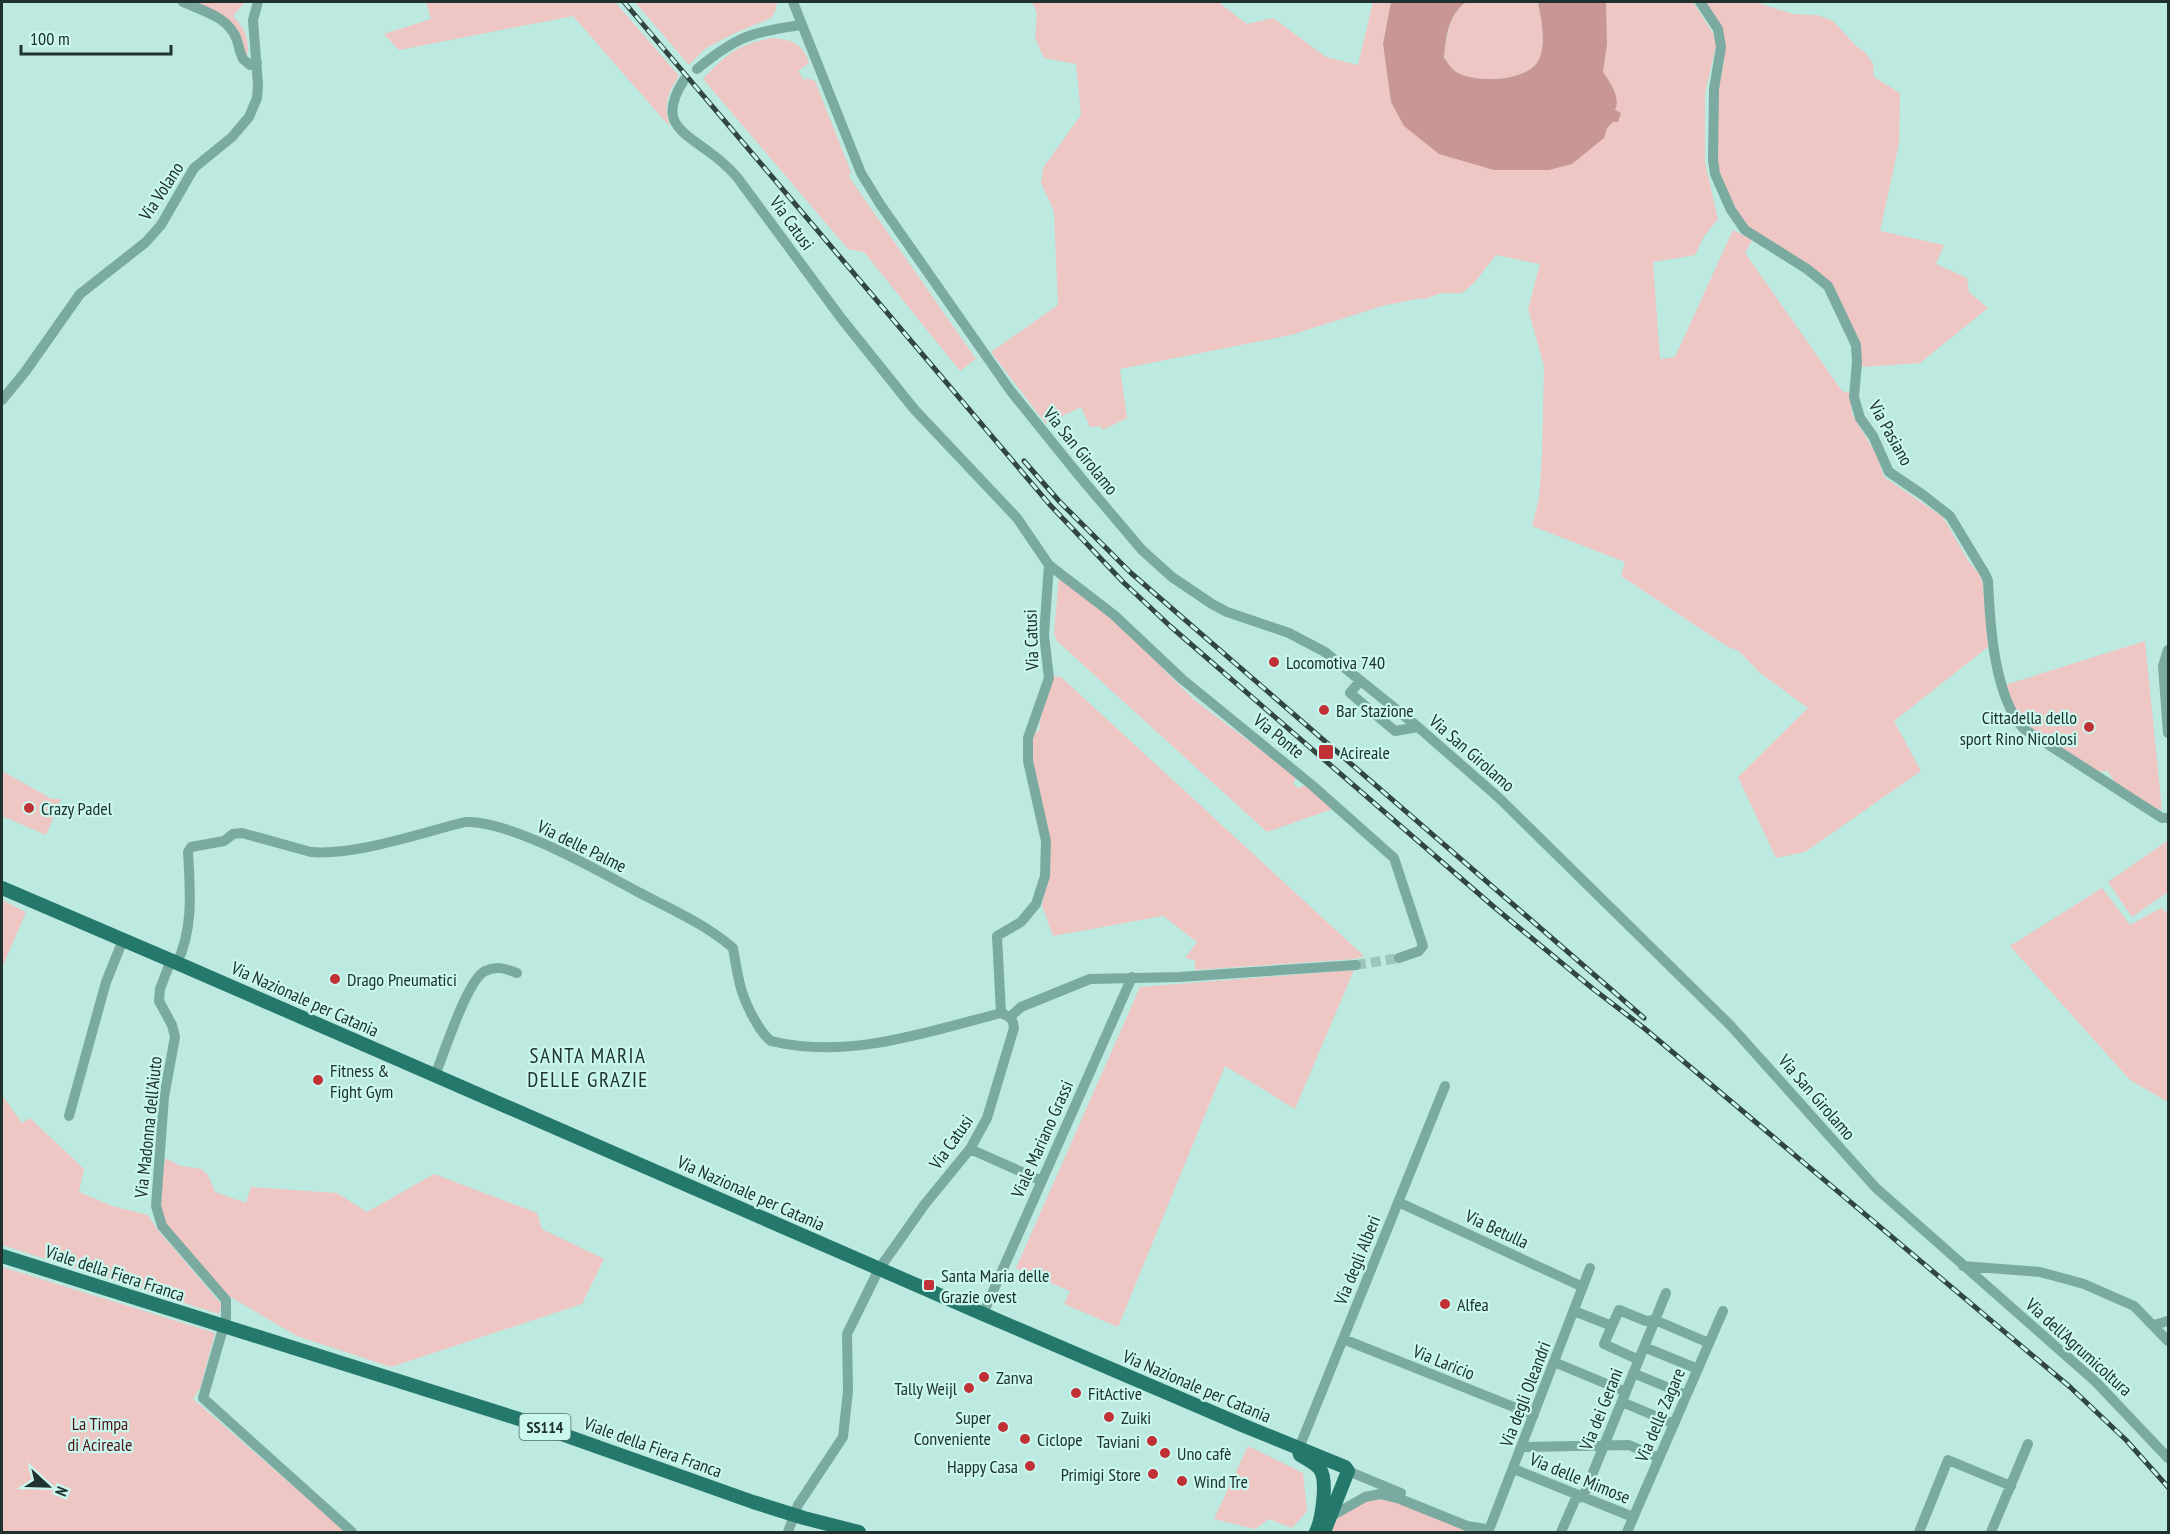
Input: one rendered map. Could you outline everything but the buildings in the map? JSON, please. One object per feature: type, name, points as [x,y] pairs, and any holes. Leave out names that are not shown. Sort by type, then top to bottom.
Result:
[{"type":"main road","name":"Via Nazionale per Catania","points":[[2,888],[1298,1450],[1345,1467],[1348,1471]]},
{"type":"main road","name":"Viale della Fiera Franca","points":[[2,1256],[519,1419],[783,1512],[859,1533]]},
{"type":"main road","points":[[1298,1450],[1315,1464],[1323,1475],[1326,1511],[1324,1533]]},
{"type":"main road","points":[[1316,1533],[1339,1477],[1348,1471]]},
{"type":"street","points":[[183,2],[221,19],[237,39],[243,59],[250,64],[257,63]]},
{"type":"street","name":"Via Volano","points":[[2,400],[26,372],[80,294],[146,242],[161,225],[194,168],[241,128],[254,108],[257,98],[257,63],[253,20],[258,2]]},
{"type":"street","name":"Via San Girolamo","points":[[793,2],[861,173],[880,204],[1010,390],[1142,550],[1189,590],[1227,612],[1308,642],[1325,652],[1418,727],[1498,797],[1730,1025],[1876,1188],[1962,1266]]},
{"type":"street","name":"Via Pasiano","points":[[1700,2],[1718,29],[1721,47],[1714,89],[1713,160],[1715,174],[1731,210],[1745,230],[1807,269],[1828,286],[1837,302],[1856,345],[1854,397],[1860,418],[1873,436],[1889,472],[1950,516],[1972,556],[1985,574],[1988,582],[1994,646],[2004,697],[2015,720],[2024,729],[2162,818],[2169,818]]},
{"type":"street","points":[[697,69],[722,49],[742,37],[766,30],[801,25]]},
{"type":"street","name":"Via Catusi","points":[[684,80],[675,95],[672,111],[678,129],[721,160],[737,177],[842,318],[914,409],[1017,518],[1049,565],[1044,635],[1049,678],[1028,738],[1028,761],[1046,841],[1045,876],[1036,904],[1021,922],[997,936],[1006,1015],[1014,1020],[1014,1028],[987,1118],[970,1149],[925,1204],[879,1269],[847,1334],[848,1391],[843,1437],[798,1505],[790,1528]]},
{"type":"street","name":"Via Ponte","points":[[1049,565],[1114,615],[1182,679],[1312,786],[1394,858],[1423,946],[1419,951],[1399,958]]},
{"type":"street","points":[[2169,650],[2163,666],[2169,733]]},
{"type":"street","points":[[1360,681],[1350,693],[1395,731],[1418,727]]},
{"type":"street","name":"Via delle Palme","points":[[174,962],[187,932],[191,902],[188,852],[191,847],[224,841],[233,834],[242,833],[322,853],[377,845],[475,822],[530,838],[582,862],[692,920],[727,943],[733,948],[738,985],[747,1007],[771,1041],[820,1048],[865,1046],[1006,1015]]},
{"type":"street","points":[[69,1116],[106,982],[123,940]]},
{"type":"street","name":"Via Madonna dell'Aiuto","points":[[174,962],[160,989],[159,1001],[172,1025],[175,1037],[164,1097],[156,1206],[162,1226],[226,1300],[226,1318],[203,1398],[352,1533]]},
{"type":"street","points":[[1006,1015],[1090,979],[1179,977],[1356,965]]},
{"type":"street","points":[[435,1075],[468,994],[479,975],[494,968],[517,973]]},
{"type":"street","name":"Viale Mariano Grassi","points":[[983,1314],[1132,977]]},
{"type":"street","name":"Via degli Alberi","points":[[1298,1450],[1444,1086]]},
{"type":"street","points":[[970,1149],[1042,1181]]},
{"type":"street","name":"Via Betulla","points":[[1398,1202],[1583,1287]]},
{"type":"street","points":[[1962,1266],[2040,1272],[2084,1284],[2134,1306],[2169,1341]]},
{"type":"street","name":"Via dell'Agrumicoltura","points":[[1962,1266],[2096,1382],[2169,1458]]},
{"type":"street","name":"Via degli Oleandri","points":[[1490,1531],[1590,1268]]},
{"type":"street","name":"Via dei Gerani","points":[[1561,1533],[1576,1498],[1583,1497],[1666,1293]]},
{"type":"street","points":[[1639,1360],[1604,1344],[1619,1310],[1646,1321],[1655,1320],[1709,1343]]},
{"type":"street","points":[[1574,1311],[1612,1326]]},
{"type":"street","name":"Via delle Zagare","points":[[1627,1533],[1723,1311]]},
{"type":"street","points":[[2154,1325],[2169,1322]]},
{"type":"street","name":"Via Laricio","points":[[1343,1339],[1534,1415]]},
{"type":"street","points":[[1644,1347],[1698,1369]]},
{"type":"street","points":[[1554,1362],[1674,1424]]},
{"type":"street","points":[[1634,1373],[1686,1395]]},
{"type":"street","points":[[1991,1533],[2028,1444]]},
{"type":"street","points":[[1522,1447],[1629,1445],[1659,1458]]},
{"type":"street","points":[[1919,1533],[1948,1460],[2011,1486]]},
{"type":"street","name":"Via delle Mimose","points":[[1514,1468],[1633,1517]]},
{"type":"street","name":"Via Nazionale per Catania","points":[[1348,1471],[1490,1531]]},
{"type":"street","points":[[1326,1511],[1380,1494],[1400,1499],[1467,1526],[1490,1531]]},
{"type":"green space","points":[[189,2],[245,2],[233,16],[246,35],[247,58],[237,32]]},
{"type":"green space","points":[[426,2],[615,2],[679,76],[667,100],[670,127],[573,16],[399,50],[384,34],[431,19]]},
{"type":"green space","points":[[635,2],[777,3],[771,18],[706,48],[689,65]]},
{"type":"green space","points":[[1032,2],[1218,2],[1247,24],[1273,18],[1326,57],[1358,65],[1373,2],[1391,2],[1383,44],[1391,102],[1604,138],[1607,128],[1613,122],[1615,110],[1614,89],[1603,72],[1607,44],[1606,2],[1693,2],[1714,35],[1716,46],[1705,93],[1705,163],[1718,219],[1704,236],[1695,255],[1653,262],[1660,359],[1675,357],[1733,230],[1752,240],[1745,253],[1842,391],[1850,393],[1852,414],[1876,454],[1884,477],[1943,517],[1983,584],[1988,647],[1894,721],[1921,771],[1805,852],[1776,858],[1738,777],[1808,708],[1759,672],[1739,651],[1728,647],[1621,576],[1625,562],[1532,526],[1539,499],[1544,366],[1528,309],[1540,264],[1496,255],[1474,283],[1462,293],[1441,293],[1425,299],[1382,306],[1291,335],[1120,369],[1127,418],[1102,430],[1101,426],[1090,427],[1081,407],[1046,424],[991,352],[1058,305],[1054,211],[1041,183],[1043,168],[1081,115],[1076,64],[1044,58],[1035,38],[1037,13]]},
{"type":"green space","points":[[1466,2],[1538,2],[1543,44],[1540,57],[1535,65],[1515,76],[1489,79],[1465,76],[1454,71],[1444,57],[1446,42],[1455,13]]},
{"type":"green space","points":[[1703,2],[1755,2],[1793,14],[1817,15],[1833,21],[1856,46],[1865,52],[1873,64],[1874,77],[1900,93],[1899,144],[1880,231],[1944,245],[1936,264],[1967,278],[1969,292],[1988,308],[1920,363],[1860,367],[1840,300],[1747,228],[1717,173],[1717,99],[1724,61],[1721,30]]},
{"type":"green space","points":[[773,38],[796,44],[807,56],[809,63],[798,71],[804,80],[807,78],[815,81],[851,172],[849,175],[851,180],[976,359],[960,371],[864,252],[848,249],[703,79],[734,51],[751,43]]},
{"type":"green space","points":[[1059,576],[1112,617],[1193,699],[1296,777],[1293,784],[1298,788],[1308,784],[1335,808],[1267,832],[1057,641],[1054,633]]},
{"type":"green space","name":"Cittadella dello sport Rino Nicolosi","points":[[2145,641],[2162,810],[2131,796],[2117,784],[2108,771],[2095,772],[2023,725],[2005,685]]},
{"type":"green space","points":[[1053,676],[1061,677],[1364,956],[1355,959],[1195,970],[1195,960],[1185,958],[1197,942],[1163,916],[1053,936],[1042,905],[1049,875],[1030,749],[1034,734],[1040,729],[1042,711]]},
{"type":"green space","name":"Crazy Padel","points":[[2,771],[52,799],[61,799],[46,835],[2,816]]},
{"type":"green space","points":[[2167,841],[2168,892],[2132,917],[2108,882]]},
{"type":"green space","points":[[2102,888],[2130,925],[2161,908],[2168,913],[2168,1102],[2130,1080],[2010,946]]},
{"type":"green space","points":[[2,900],[26,912],[2,968]]},
{"type":"green space","points":[[1354,970],[1295,1109],[1225,1066],[1118,1327],[1064,1304],[1070,1291],[1016,1268],[1140,987]]},
{"type":"green space","points":[[2,1095],[22,1123],[30,1118],[84,1169],[79,1192],[112,1206],[148,1215],[157,1229],[222,1305],[219,1314],[2,1245]]},
{"type":"green space","points":[[165,1158],[180,1166],[202,1169],[208,1175],[215,1192],[246,1203],[251,1187],[337,1193],[367,1212],[434,1174],[537,1213],[542,1229],[604,1259],[582,1304],[391,1367],[297,1336],[227,1295],[166,1225],[160,1205]]},
{"type":"green space","name":"La Timpa di Acireale","points":[[2,1267],[215,1333],[200,1388],[193,1399],[346,1532],[2,1532]]},
{"type":"green space","points":[[1248,1446],[1303,1473],[1307,1511],[1292,1528],[1269,1519],[1255,1529],[1214,1519]]},
{"type":"green space","points":[[1374,1499],[1395,1501],[1474,1532],[1329,1532],[1347,1510]]},
{"type":"shaded area","points":[[1391,2],[1466,2],[1455,13],[1452,20],[1447,34],[1444,58],[1456,72],[1465,76],[1489,79],[1515,76],[1535,65],[1540,57],[1543,44],[1538,2],[1606,2],[1607,44],[1603,72],[1616,95],[1615,110],[1621,113],[1618,122],[1613,122],[1607,128],[1604,138],[1572,164],[1549,170],[1494,170],[1439,154],[1404,126],[1391,102],[1383,44]]},
{"type":"tunnel","points":[[1356,965],[1399,958]]},
{"type":"railway","points":[[624,2],[1050,505],[1123,582],[1170,626],[1494,907],[1644,1028],[2070,1387],[2126,1440],[2168,1487]]},
{"type":"railway","points":[[1024,461],[1059,501],[1131,573],[1644,1018]]},
{"type":"place","name":"Locomotiva 740","points":[[1274,662]]},
{"type":"place","name":"Bar Stazione","points":[[1324,710]]},
{"type":"place","name":"Cittadella dello sport Rino Nicolosi","points":[[2089,727]]},
{"type":"place","name":"Acireale","points":[[1326,752]]},
{"type":"place","name":"Crazy Padel","points":[[29,808]]},
{"type":"place","name":"Drago Pneumatici","points":[[335,979]]},
{"type":"place","name":"Fitness & Fight Gym","points":[[318,1080]]},
{"type":"place","name":"Santa Maria delle Grazie ovest","points":[[929,1285]]},
{"type":"place","name":"Alfea","points":[[1445,1304]]},
{"type":"place","name":"Zanva","points":[[984,1377]]},
{"type":"place","name":"Tally Weijl","points":[[969,1388]]},
{"type":"place","name":"FitActive","points":[[1076,1393]]},
{"type":"place","name":"Zuiki","points":[[1109,1417]]},
{"type":"place","name":"Super Conveniente","points":[[1003,1427]]},
{"type":"place","name":"Ciclope","points":[[1025,1439]]},
{"type":"place","name":"Taviani","points":[[1152,1441]]},
{"type":"place","name":"Uno cafè","points":[[1165,1453]]},
{"type":"place","name":"Happy Casa","points":[[1030,1466]]},
{"type":"place","name":"Primigi Store","points":[[1153,1474]]},
{"type":"place","name":"Wind Tre","points":[[1182,1481]]},
{"type":"district","name":"SANTA MARIA DELLE GRAZIE","points":[[588,1067]]}]
